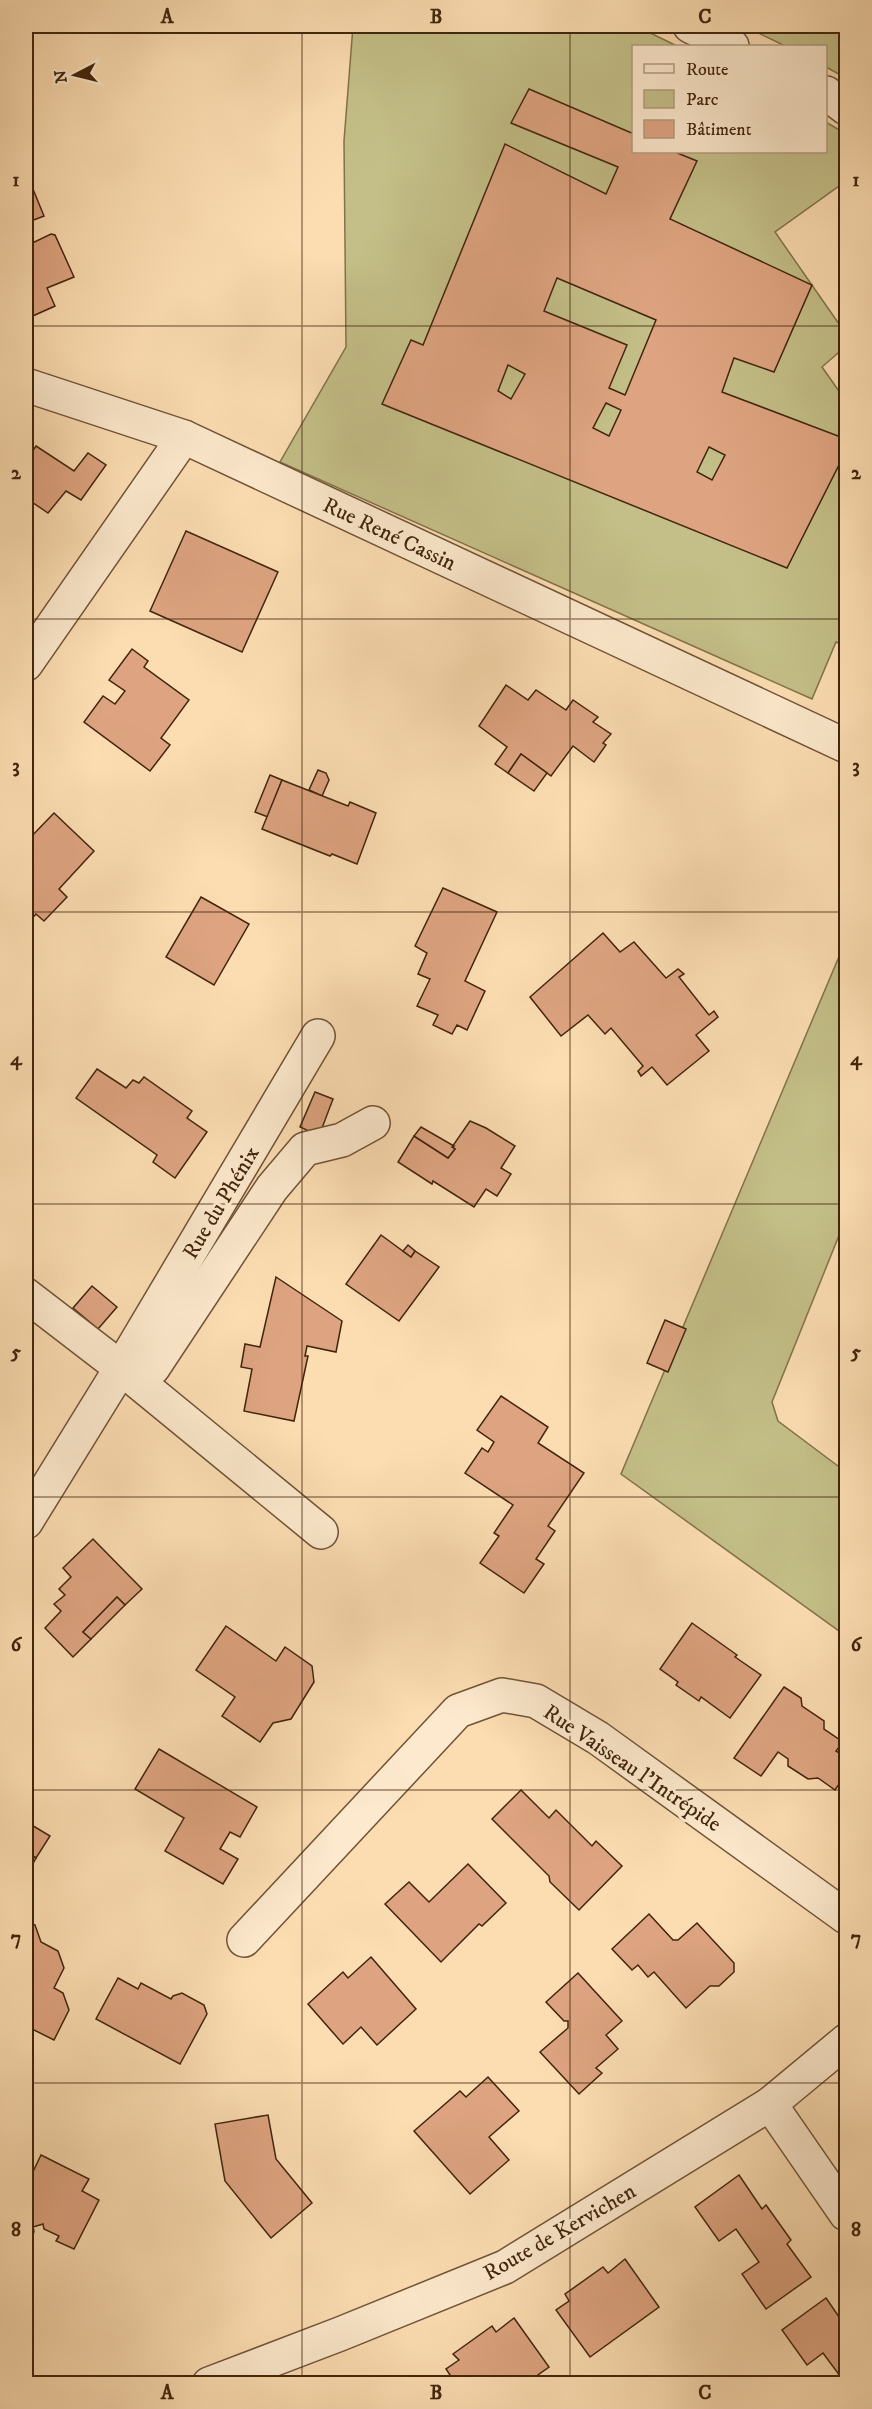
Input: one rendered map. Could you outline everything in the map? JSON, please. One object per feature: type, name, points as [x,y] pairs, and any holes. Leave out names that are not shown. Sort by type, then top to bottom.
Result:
[{"type":"street","points":[[690,26],[730,45]]},
{"type":"street","points":[[827,94],[846,108]]},
{"type":"street","name":"Rue René Cassin","points":[[26,385],[184,437],[846,746]]},
{"type":"street","points":[[26,664],[184,437]]},
{"type":"street","name":"Rue du Phénix","points":[[26,1522],[121,1368],[318,1036]]},
{"type":"street","points":[[121,1368],[153,1368],[272,1188],[305,1149],[342,1140],[373,1123]]},
{"type":"street","points":[[26,1295],[121,1368],[321,1532]]},
{"type":"street","name":"Rue Vaisseau l'Intrépide","points":[[244,1940],[458,1711],[502,1695],[536,1701],[598,1738],[846,1917]]},
{"type":"street","name":"Route de Kervichen","points":[[209,2384],[505,2267],[770,2104],[846,2041]]},
{"type":"street","points":[[770,2104],[846,2214]]},
{"type":"green space","points":[[353,26],[636,26],[675,45],[632,45],[632,153],[827,153],[827,123],[846,134],[846,181],[775,232],[846,334],[846,346],[822,367],[846,401],[846,646],[836,642],[812,699],[280,462],[346,347],[344,141]]},
{"type":"green space","points":[[744,26],[846,26],[846,78],[827,68],[827,45],[783,45]]},
{"type":"green space","points":[[846,940],[846,1218],[772,1402],[778,1421],[846,1472],[846,1636],[621,1474]]},
{"type":"building","points":[[529,89],[632,133],[632,153],[677,153],[697,161],[670,219],[812,285],[774,372],[734,358],[722,392],[846,439],[846,451],[787,568],[382,404],[411,340],[423,345],[505,144],[606,194],[618,167],[511,123]],"holes":[[[557,278],[656,320],[625,395],[609,388],[627,345],[544,311]],[[508,365],[525,374],[511,399],[498,391]],[[606,403],[621,410],[609,436],[593,428]],[[709,447],[725,455],[712,480],[697,472]]]},
{"type":"building","points":[[26,172],[44,216],[26,223]]},
{"type":"building","points":[[51,234],[55,235],[74,277],[47,288],[55,306],[26,319],[26,246]]},
{"type":"building","points":[[36,446],[74,471],[88,453],[106,465],[81,500],[66,491],[48,513],[26,498],[26,461]]},
{"type":"building","points":[[186,531],[278,572],[242,652],[150,611]]},
{"type":"building","points":[[132,649],[148,661],[144,667],[189,700],[161,738],[170,745],[150,771],[84,722],[103,696],[115,704],[125,691],[109,680]]},
{"type":"building","points":[[506,685],[528,700],[536,690],[566,710],[573,700],[598,717],[593,722],[611,734],[603,743],[606,745],[594,762],[573,746],[551,776],[521,754],[508,773],[495,764],[507,747],[479,726]]},
{"type":"building","points":[[521,754],[547,773],[534,791],[508,773]]},
{"type":"building","points":[[318,770],[326,773],[329,780],[322,796],[309,790]]},
{"type":"building","points":[[270,775],[282,780],[268,817],[255,812]]},
{"type":"building","points":[[282,780],[348,806],[350,802],[376,813],[357,864],[332,854],[330,856],[262,829]]},
{"type":"building","points":[[54,813],[94,851],[59,889],[67,897],[44,921],[36,914],[26,925],[26,842]]},
{"type":"building","points":[[443,888],[497,912],[465,981],[485,991],[467,1030],[457,1025],[452,1034],[433,1025],[438,1015],[417,1006],[430,979],[418,974],[427,953],[415,946]]},
{"type":"building","points":[[201,897],[249,924],[214,985],[166,957]]},
{"type":"building","points":[[603,933],[620,952],[634,942],[666,978],[678,969],[684,974],[679,977],[709,1015],[714,1011],[718,1017],[696,1035],[709,1051],[667,1085],[652,1067],[641,1076],[638,1071],[643,1066],[611,1028],[605,1034],[588,1015],[561,1036],[530,997]]},
{"type":"building","points":[[97,1069],[126,1088],[133,1080],[139,1083],[144,1077],[192,1111],[187,1118],[207,1132],[175,1178],[153,1162],[157,1155],[76,1098]]},
{"type":"building","points":[[315,1092],[333,1099],[319,1136],[300,1127]]},
{"type":"building","points":[[470,1121],[515,1146],[501,1168],[511,1174],[497,1196],[486,1189],[474,1207],[398,1162],[414,1136],[448,1158],[455,1149],[452,1147]]},
{"type":"building","points":[[421,1127],[454,1146],[452,1147],[455,1149],[448,1158],[414,1136]]},
{"type":"building","points":[[381,1235],[411,1257],[415,1251],[439,1267],[399,1321],[346,1284]]},
{"type":"building","points":[[408,1245],[415,1251],[411,1257],[403,1251]]},
{"type":"building","points":[[276,1277],[342,1321],[336,1352],[307,1346],[305,1356],[308,1356],[294,1421],[244,1411],[252,1369],[241,1367],[245,1344],[260,1347]]},
{"type":"building","points":[[92,1286],[117,1307],[98,1329],[73,1308]]},
{"type":"building","points":[[665,1320],[686,1329],[668,1372],[647,1363]]},
{"type":"building","points":[[501,1396],[548,1427],[538,1443],[584,1473],[548,1526],[555,1531],[536,1559],[544,1564],[524,1593],[480,1563],[499,1536],[494,1533],[513,1505],[465,1473],[482,1448],[488,1452],[494,1442],[477,1430]]},
{"type":"building","points":[[93,1539],[142,1589],[125,1605],[117,1597],[83,1632],[91,1639],[73,1657],[45,1628],[61,1611],[54,1604],[65,1595],[59,1589],[71,1577],[63,1568]]},
{"type":"building","points":[[117,1597],[125,1605],[91,1639],[83,1632]]},
{"type":"building","points":[[692,1623],[761,1675],[730,1718],[701,1697],[699,1701],[676,1685],[678,1682],[660,1669]]},
{"type":"building","points":[[226,1626],[276,1661],[285,1647],[312,1666],[314,1682],[291,1719],[273,1723],[260,1742],[222,1716],[235,1697],[196,1670]]},
{"type":"building","points":[[784,1687],[801,1698],[802,1706],[824,1721],[824,1729],[843,1742],[836,1751],[846,1757],[846,1774],[835,1790],[818,1778],[808,1779],[788,1766],[788,1759],[778,1752],[761,1776],[734,1758]]},
{"type":"building","points":[[159,1749],[257,1807],[240,1837],[230,1832],[220,1849],[238,1859],[223,1884],[165,1851],[184,1818],[135,1789]]},
{"type":"building","points":[[521,1790],[549,1818],[556,1810],[592,1846],[596,1841],[622,1866],[579,1910],[550,1882],[549,1876],[492,1819]]},
{"type":"building","points":[[30,1824],[50,1836],[36,1858],[26,1852],[26,1831]]},
{"type":"building","points":[[26,1852],[36,1858],[26,1876]]},
{"type":"building","points":[[468,1864],[506,1903],[482,1926],[479,1924],[441,1962],[385,1904],[409,1882],[429,1902]]},
{"type":"building","points":[[649,1914],[673,1940],[678,1940],[697,1923],[734,1963],[734,1972],[719,1986],[710,1986],[686,2008],[654,1972],[648,1977],[638,1965],[632,1970],[612,1949]]},
{"type":"building","points":[[26,1921],[35,1925],[41,1942],[58,1951],[64,1968],[54,1988],[63,1993],[69,2010],[54,2040],[26,2026]]},
{"type":"building","points":[[371,1957],[416,2009],[377,2045],[361,2027],[343,2044],[308,2004],[343,1972],[348,1978]]},
{"type":"building","points":[[578,1973],[622,2021],[606,2035],[618,2049],[596,2068],[602,2073],[579,2094],[540,2052],[568,2028],[568,2021],[564,2021],[546,2002]]},
{"type":"building","points":[[118,1978],[138,1989],[141,1983],[171,1999],[182,1993],[204,2005],[207,2014],[180,2064],[96,2019]]},
{"type":"building","points":[[488,2077],[519,2111],[489,2137],[509,2160],[470,2194],[414,2131],[460,2091],[466,2097]]},
{"type":"building","points":[[268,2115],[276,2159],[312,2203],[271,2238],[225,2181],[215,2124]]},
{"type":"building","points":[[41,2155],[89,2179],[82,2191],[99,2200],[74,2249],[56,2241],[59,2236],[44,2229],[43,2224],[33,2227],[34,2232],[26,2249],[26,2176],[30,2178]]},
{"type":"building","points":[[739,2175],[762,2209],[766,2205],[791,2240],[787,2244],[811,2277],[766,2309],[742,2274],[759,2262],[736,2229],[719,2241],[695,2207]]},
{"type":"building","points":[[625,2259],[659,2307],[590,2357],[556,2310],[569,2301],[565,2294],[603,2267],[608,2273]]},
{"type":"building","points":[[826,2298],[846,2327],[846,2384],[823,2353],[807,2365],[782,2330]]},
{"type":"building","points":[[514,2318],[549,2367],[525,2384],[456,2384],[446,2369],[459,2360],[453,2354],[492,2326],[496,2332]]}]
